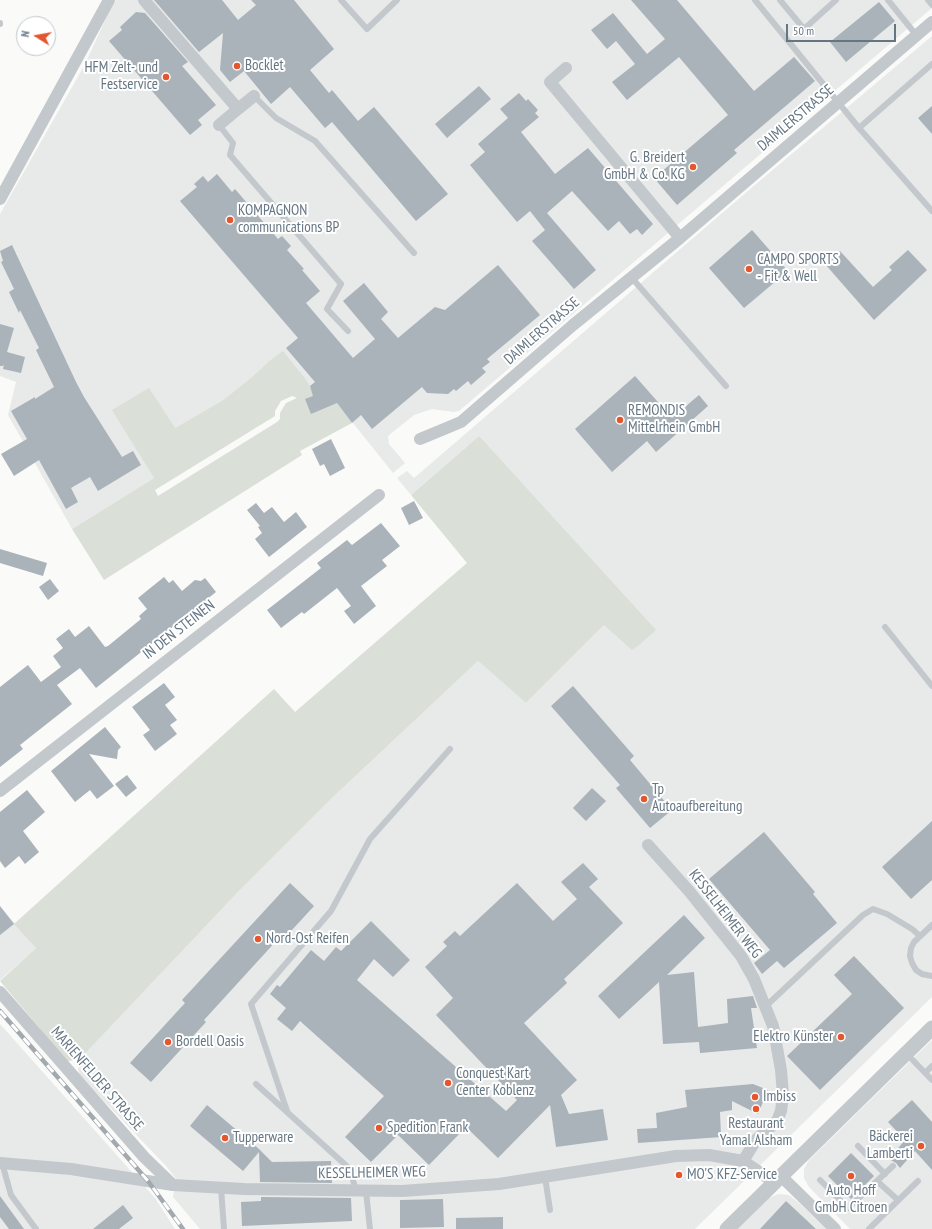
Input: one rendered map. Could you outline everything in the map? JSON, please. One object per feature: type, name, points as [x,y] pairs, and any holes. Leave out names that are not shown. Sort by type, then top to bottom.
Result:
[{"type":"street","points":[[0,199],[109,0]]},
{"type":"street","points":[[144,0],[238,109]]},
{"type":"street","name":"DAIMLERSTRASSE","points":[[420,439],[461,422],[574,324],[680,238],[932,22]]},
{"type":"street","points":[[566,68],[550,82],[680,238]]},
{"type":"street","points":[[219,125],[254,96]]},
{"type":"street","name":"IN DEN STEINEN","points":[[0,791],[379,495]]},
{"type":"street","name":"KESSELHEIMER WEG","points":[[648,844],[694,897],[741,956],[754,979],[773,1026],[781,1070],[783,1095],[781,1112],[777,1121],[756,1140],[743,1161]]},
{"type":"street","name":"MARIENFELDER STRASSE","points":[[0,992],[144,1158],[173,1185]]},
{"type":"street","points":[[727,1229],[932,1028]]},
{"type":"street","name":"KESSELHEIMER WEG","points":[[1,1163],[71,1169],[173,1185],[221,1188],[402,1191],[491,1185],[676,1156],[709,1155],[743,1161],[777,1179],[835,1229]]},
{"type":"lane","points":[[341,0],[367,29],[396,0]]},
{"type":"lane","points":[[755,0],[859,128],[932,211]]},
{"type":"lane","points":[[780,0],[804,29],[836,0]]},
{"type":"lane","points":[[888,0],[917,36]]},
{"type":"lane","points":[[928,0],[932,5]]},
{"type":"lane","points":[[859,128],[932,64]]},
{"type":"lane","points":[[254,96],[276,118],[315,141],[414,253]]},
{"type":"lane","points":[[219,125],[233,143],[230,155],[341,284],[327,309],[348,331]]},
{"type":"lane","points":[[631,277],[726,386]]},
{"type":"lane","points":[[885,627],[932,686]]},
{"type":"lane","points":[[287,1111],[251,1004],[331,911],[370,839],[450,749]]},
{"type":"lane","points":[[766,1006],[862,915],[873,909],[887,914],[912,929],[920,936]]},
{"type":"lane","points":[[932,925],[914,942],[911,948],[910,956],[916,970],[922,974],[932,976]]},
{"type":"lane","points":[[906,1053],[932,1080]]},
{"type":"lane","points":[[925,1073],[932,1066]]},
{"type":"lane","points":[[256,1084],[350,1169],[361,1191],[370,1229]]},
{"type":"lane","points":[[858,1146],[886,1174]]},
{"type":"lane","points":[[1,1163],[11,1195],[36,1229]]},
{"type":"lane","points":[[820,1180],[848,1208],[878,1182],[893,1166]]},
{"type":"lane","points":[[545,1177],[550,1210]]},
{"type":"lane","points":[[870,1229],[918,1181]]},
{"type":"lane","points":[[878,1182],[898,1200]]},
{"type":"lane","points":[[221,1188],[224,1229]]},
{"type":"shaded area","points":[[116,0],[932,0],[932,8],[459,411],[454,412],[432,409],[414,415],[388,436],[389,444],[405,463],[393,473],[337,403],[312,393],[307,381],[267,363],[223,400],[175,428],[113,410],[154,478],[72,529],[8,415],[16,382],[0,376],[0,214],[84,66]]},
{"type":"shaded area","points":[[932,36],[932,997],[695,1229],[200,1229],[173,1197],[176,1179],[167,1167],[80,1076],[78,1069],[79,1060],[237,893],[332,798],[478,661],[526,703],[605,624],[479,436],[411,495],[397,478],[407,471],[414,478],[756,184]]},
{"type":"shaded area","points":[[283,351],[307,381],[313,393],[337,403],[352,423],[300,451],[302,455],[104,580],[72,529],[154,478],[112,410],[149,388],[175,428],[223,400]],"holes":[[[292,396],[297,398],[286,403],[280,413],[280,419],[277,422],[158,496],[155,490],[275,416],[275,411],[281,401]]]},
{"type":"shaded area","points":[[479,436],[656,630],[632,650],[604,625],[526,703],[478,661],[332,798],[237,893],[79,1060],[67,1061],[0,981],[36,948],[14,924],[274,689],[295,712],[467,563],[411,495]]},
{"type":"shaded area","points":[[0,906],[36,948],[0,980]]},
{"type":"shaded area","points":[[0,1024],[155,1198],[175,1229],[0,1229]]},
{"type":"shaded area","points":[[932,1040],[932,1229],[850,1229],[809,1187],[804,1178],[804,1169],[809,1160]]},
{"type":"shaded area","points":[[778,1194],[789,1195],[827,1229],[737,1229],[769,1198]]},
{"type":"building","points":[[154,0],[222,0],[238,20],[256,5],[251,0],[294,0],[334,49],[310,70],[329,93],[332,90],[358,121],[374,107],[448,194],[416,221],[332,122],[325,128],[290,87],[271,104],[244,71],[230,82],[220,70],[223,33],[199,52]]},
{"type":"building","points":[[631,0],[677,0],[754,91],[794,57],[815,81],[734,150],[737,153],[677,205],[654,178],[728,115],[679,57],[627,100],[612,82],[635,64],[616,41],[607,49],[591,30],[613,13],[647,54],[665,39]]},
{"type":"building","points":[[879,2],[895,21],[846,62],[830,42]]},
{"type":"building","points":[[136,12],[145,13],[188,62],[182,66],[216,105],[198,120],[202,125],[190,135],[109,41],[122,30],[120,27]]},
{"type":"building","points":[[479,86],[491,99],[447,138],[435,124]]},
{"type":"building","points":[[519,93],[526,101],[528,99],[538,110],[535,113],[539,117],[521,132],[555,174],[588,148],[653,224],[642,235],[637,229],[630,234],[619,221],[608,231],[572,191],[547,213],[596,270],[574,289],[532,241],[545,230],[530,211],[517,222],[470,165],[485,152],[478,144],[508,118],[500,109]]},
{"type":"building","points":[[932,106],[932,134],[918,118]]},
{"type":"building","points":[[217,174],[232,192],[235,189],[278,239],[282,236],[291,246],[287,250],[304,269],[302,270],[320,291],[306,303],[353,358],[375,339],[343,301],[364,283],[388,312],[381,319],[398,338],[435,307],[445,310],[498,265],[540,315],[487,359],[490,362],[482,368],[486,372],[471,385],[468,381],[456,391],[454,389],[448,394],[427,393],[422,387],[372,429],[361,415],[352,423],[337,403],[311,414],[305,399],[313,396],[310,386],[315,382],[286,348],[298,338],[180,201],[197,187],[194,184],[203,176],[208,182]]},
{"type":"building","name":"CAMPO SPORTS - Fit & Well","points":[[752,230],[788,271],[744,308],[709,268]]},
{"type":"building","points":[[12,245],[84,397],[122,457],[133,451],[141,465],[98,491],[90,477],[71,488],[78,502],[66,509],[39,460],[14,476],[1,454],[27,439],[11,411],[35,397],[35,399],[54,387],[36,350],[39,348],[9,292],[14,289],[1,262],[3,261],[0,251]]},
{"type":"building","points":[[908,250],[927,270],[874,320],[825,264],[840,251],[873,287],[892,270],[889,267]]},
{"type":"building","points":[[0,324],[14,328],[7,352],[25,357],[21,373],[3,369],[4,364],[3,366],[0,366]]},
{"type":"building","name":"REMONDIS Mittelrhein GmbH","points":[[635,376],[672,418],[699,395],[708,406],[656,452],[647,441],[612,472],[575,429]]},
{"type":"building","points":[[331,439],[345,468],[330,476],[324,464],[320,466],[312,449]]},
{"type":"building","points":[[414,501],[423,518],[409,525],[401,508]]},
{"type":"building","points":[[256,503],[264,513],[272,507],[284,522],[296,512],[307,527],[269,557],[255,539],[262,533],[258,527],[260,526],[247,510]]},
{"type":"building","points":[[381,523],[400,546],[382,560],[387,566],[361,586],[376,606],[354,624],[344,611],[351,606],[337,588],[304,614],[302,612],[281,628],[267,610],[321,568],[317,563],[347,540],[352,545]]},
{"type":"building","points":[[0,549],[47,563],[43,576],[0,563]]},
{"type":"building","points":[[164,577],[169,583],[173,580],[182,591],[195,580],[201,581],[205,578],[216,592],[201,604],[200,610],[194,610],[96,688],[80,668],[57,685],[72,704],[20,745],[23,749],[0,767],[0,687],[28,665],[41,682],[61,667],[53,656],[63,648],[56,639],[69,629],[75,637],[89,626],[105,647],[108,646],[141,619],[139,616],[147,609],[138,598]]},
{"type":"building","points":[[50,579],[59,591],[48,600],[39,587]]},
{"type":"building","points":[[164,683],[175,697],[165,705],[177,720],[170,725],[177,734],[155,751],[143,735],[150,730],[132,707]]},
{"type":"building","points":[[573,686],[634,756],[630,760],[672,810],[650,828],[616,788],[620,785],[551,706]]},
{"type":"building","points":[[105,727],[121,747],[118,750],[117,759],[89,754],[114,786],[97,799],[90,790],[75,802],[51,771]]},
{"type":"building","points":[[127,775],[137,788],[126,797],[115,784]]},
{"type":"building","points":[[592,788],[606,801],[586,821],[573,808]]},
{"type":"building","points":[[27,790],[45,812],[23,831],[39,852],[25,864],[19,856],[5,868],[0,861],[0,812]]},
{"type":"building","points":[[932,821],[932,880],[911,899],[882,867]]},
{"type":"building","points":[[764,832],[815,892],[813,894],[837,923],[784,968],[777,961],[762,974],[754,963],[770,950],[709,879]]},
{"type":"building","points":[[583,863],[598,879],[589,887],[623,923],[564,979],[567,983],[524,1023],[577,1080],[561,1095],[569,1114],[603,1109],[608,1140],[556,1147],[550,1105],[498,1158],[466,1127],[429,1165],[398,1135],[371,1162],[345,1137],[384,1096],[300,1021],[292,1031],[277,1019],[286,1008],[270,994],[277,985],[280,987],[311,950],[324,961],[336,947],[341,951],[371,921],[410,960],[393,977],[374,959],[357,980],[506,1111],[517,1100],[436,1015],[453,998],[425,967],[447,946],[443,942],[455,931],[460,936],[517,883],[553,921],[577,899],[561,882]]},
{"type":"building","points":[[290,883],[314,906],[281,942],[278,939],[204,1020],[206,1022],[151,1082],[130,1063],[185,1003],[182,1000]]},
{"type":"building","points":[[0,906],[14,924],[0,935]]},
{"type":"building","points":[[684,915],[705,938],[667,975],[694,972],[698,1027],[728,1023],[727,999],[753,996],[757,1008],[751,1008],[757,1048],[700,1053],[699,1042],[663,1044],[659,982],[619,1019],[598,996]]},
{"type":"building","name":"Elektro Künster","points":[[854,956],[904,1008],[820,1090],[787,1056],[852,994],[834,975]]},
{"type":"building","points":[[753,1084],[768,1090],[758,1114],[732,1101],[732,1110],[720,1112],[721,1137],[638,1143],[637,1129],[657,1128],[656,1113],[687,1107],[685,1090]]},
{"type":"building","name":"Bäckerei Lamberti","points":[[912,1100],[932,1122],[932,1170],[915,1151],[900,1168],[896,1163],[889,1159],[905,1140],[888,1122]]},
{"type":"building","points":[[207,1105],[259,1149],[272,1162],[331,1161],[332,1183],[260,1182],[259,1152],[243,1171],[190,1126]]},
{"type":"building","name":"Auto Hoff GmbH Citroen","points":[[851,1153],[874,1176],[851,1199],[828,1176]]},
{"type":"building","points":[[0,1196],[24,1229],[9,1229],[0,1217]]},
{"type":"building","points":[[261,1197],[351,1198],[352,1221],[242,1226],[241,1202],[261,1201]]},
{"type":"building","points":[[443,1199],[444,1227],[400,1228],[400,1200]]},
{"type":"building","points":[[786,1201],[816,1229],[760,1229]]},
{"type":"building","points":[[123,1205],[133,1218],[119,1229],[93,1229]]},
{"type":"building","points":[[503,1217],[503,1229],[456,1229],[456,1218]]},
{"type":"railway","points":[[0,1011],[148,1181],[183,1229]]},
{"type":"place","name":"Bocklet","points":[[237,66]]},
{"type":"place","name":"HFM Zelt- und Festservice","points":[[166,77]]},
{"type":"place","name":"G. Breidert GmbH & Co. KG","points":[[693,167]]},
{"type":"place","name":"KOMPAGNON communications BP","points":[[230,220]]},
{"type":"place","name":"CAMPO SPORTS - Fit & Well","points":[[749,269]]},
{"type":"place","name":"REMONDIS Mittelrhein GmbH","points":[[620,420]]},
{"type":"place","name":"Tp Autoaufbereitung","points":[[644,799]]},
{"type":"place","name":"Nord-Ost Reifen","points":[[258,939]]},
{"type":"place","name":"Elektro Künster","points":[[841,1037]]},
{"type":"place","name":"Bordell Oasis","points":[[168,1042]]},
{"type":"place","name":"Conquest Kart Center Koblenz","points":[[448,1083]]},
{"type":"place","name":"Imbiss","points":[[755,1097]]},
{"type":"place","name":"Restaurant Yamal Alsham","points":[[756,1109]]},
{"type":"place","name":"Spedition Frank","points":[[379,1128]]},
{"type":"place","name":"Tupperware","points":[[225,1138]]},
{"type":"place","name":"Bäckerei Lamberti","points":[[921,1146]]},
{"type":"place","name":"MO'S KFZ-Service","points":[[679,1175]]},
{"type":"place","name":"Auto Hoff GmbH Citroen","points":[[851,1176]]}]
